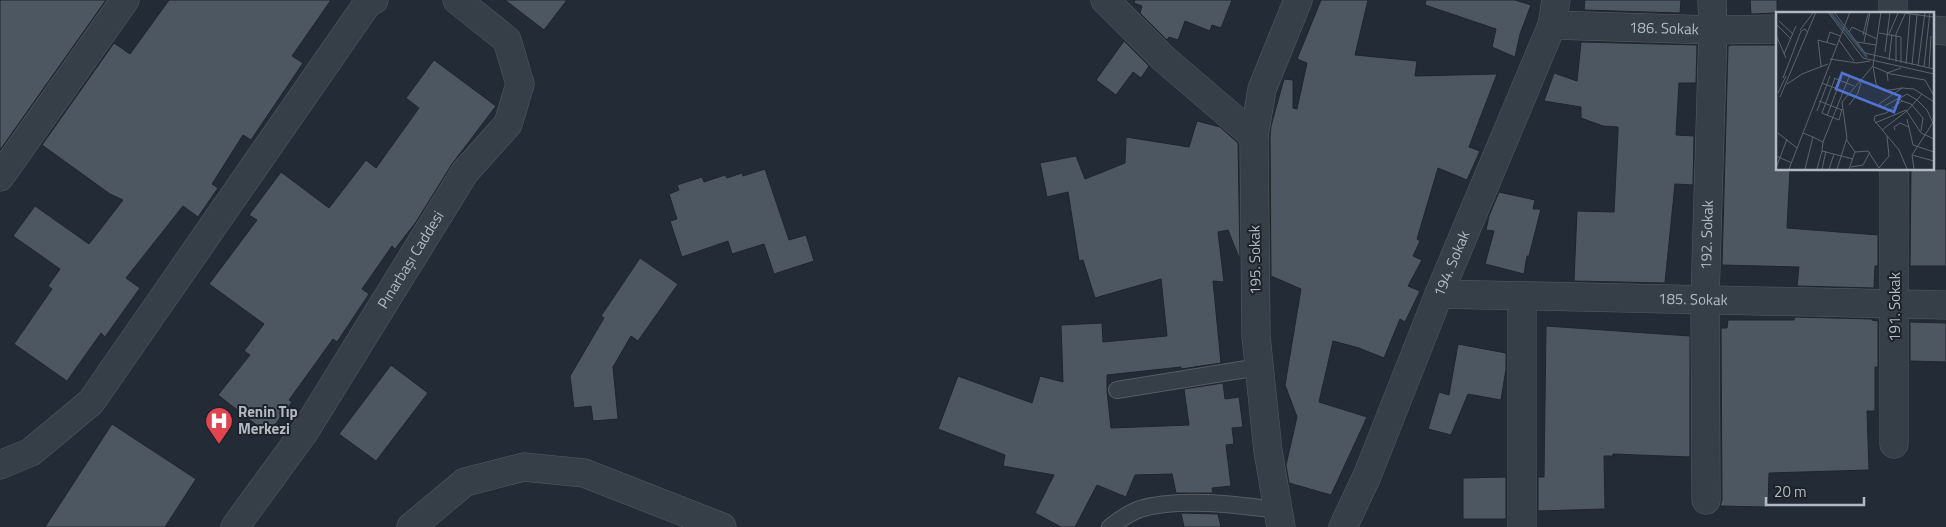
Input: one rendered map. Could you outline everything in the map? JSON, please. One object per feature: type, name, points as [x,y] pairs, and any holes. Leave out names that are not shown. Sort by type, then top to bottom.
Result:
[{"type":"street","points":[[0,176],[125,0]]},
{"type":"street","points":[[0,464],[31,452],[91,402],[367,4],[374,0]]},
{"type":"street","name":"Pınarbaşı Caddesi","points":[[235,527],[305,431],[465,172],[508,124],[520,84],[507,40],[457,0]]},
{"type":"street","points":[[1105,0],[1164,59],[1254,136]]},
{"type":"street","name":"195. Sokak","points":[[1279,519],[1268,451],[1256,336],[1254,136],[1262,88],[1298,0]]},
{"type":"street","name":"192. Sokak","points":[[1706,500],[1705,300],[1713,30],[1712,0]]},
{"type":"street","name":"186. Sokak","points":[[1554,12],[1713,30],[1776,29]]},
{"type":"street","name":"194. Sokak","points":[[1343,527],[1367,476],[1554,12]]},
{"type":"street","name":"191. Sokak","points":[[1894,170],[1896,304],[1894,444]]},
{"type":"street","name":"185. Sokak","points":[[1439,294],[1946,305]]},
{"type":"street","points":[[1522,296],[1522,527]]},
{"type":"street","points":[[410,527],[465,482],[524,467],[584,473],[722,527]]},
{"type":"lane","points":[[1117,390],[1259,367]]},
{"type":"lane","points":[[1110,527],[1138,510],[1155,505],[1224,504],[1279,519]]},
{"type":"building","points":[[0,0],[106,0],[0,150]]},
{"type":"building","points":[[169,0],[331,0],[292,56],[303,63],[251,140],[243,135],[212,184],[218,188],[198,217],[183,206],[126,278],[140,288],[105,337],[101,333],[67,381],[14,344],[52,289],[48,286],[60,269],[13,236],[35,206],[89,244],[123,200],[110,194],[42,145],[114,43],[130,54]]},
{"type":"building","points":[[505,0],[567,0],[544,30]]},
{"type":"building","points":[[1135,0],[1232,0],[1221,28],[1212,25],[1210,31],[1185,21],[1178,40],[1169,37],[1167,40],[1140,13],[1142,6],[1134,3]]},
{"type":"building","points":[[1321,0],[1368,0],[1355,55],[1417,61],[1415,76],[1497,74],[1469,147],[1480,151],[1467,180],[1438,168],[1417,239],[1420,241],[1413,256],[1422,260],[1408,286],[1420,291],[1405,322],[1400,319],[1384,358],[1359,348],[1333,341],[1319,402],[1367,417],[1331,495],[1289,483],[1286,465],[1297,417],[1285,385],[1301,289],[1271,276],[1271,126],[1284,79],[1293,80],[1293,108],[1297,109],[1307,63],[1297,59]]},
{"type":"building","points":[[1426,0],[1515,0],[1531,5],[1520,34],[1515,57],[1492,47],[1496,29],[1425,5]]},
{"type":"building","points":[[1585,0],[1681,0],[1680,13],[1584,10]]},
{"type":"building","points":[[1750,0],[1777,0],[1776,13],[1751,14]]},
{"type":"building","points":[[1124,41],[1149,66],[1141,78],[1133,72],[1116,95],[1096,80]]},
{"type":"building","points":[[1581,42],[1697,45],[1696,83],[1679,83],[1676,135],[1694,136],[1693,185],[1675,184],[1665,283],[1574,281],[1577,211],[1614,212],[1618,131],[1618,127],[1603,126],[1581,118],[1581,107],[1544,101],[1554,73],[1577,81]]},
{"type":"building","points":[[1776,45],[1776,170],[1790,170],[1787,228],[1878,235],[1878,266],[1875,266],[1874,288],[1797,286],[1799,267],[1722,265],[1728,46]]},
{"type":"building","points":[[434,60],[496,106],[452,164],[416,222],[395,249],[392,246],[362,289],[369,294],[337,342],[333,339],[289,400],[292,402],[268,434],[218,395],[250,355],[244,351],[264,324],[209,284],[257,220],[249,215],[281,172],[329,208],[366,160],[376,168],[419,108],[406,98]]},
{"type":"building","points":[[1197,121],[1220,127],[1238,143],[1240,260],[1228,230],[1218,232],[1224,282],[1213,281],[1221,363],[1181,369],[1181,367],[1107,375],[1107,391],[1111,428],[1189,425],[1184,389],[1223,383],[1225,399],[1239,397],[1243,427],[1232,428],[1234,444],[1226,445],[1231,486],[1212,488],[1213,493],[1176,493],[1172,474],[1135,475],[1126,497],[1097,485],[1075,527],[1061,527],[1035,513],[1054,475],[1003,466],[1005,455],[938,429],[958,376],[1032,403],[1040,376],[1063,382],[1061,325],[1102,323],[1103,342],[1167,336],[1161,279],[1095,298],[1083,260],[1079,261],[1068,192],[1047,197],[1040,163],[1076,156],[1085,179],[1125,163],[1126,137],[1189,147]]},
{"type":"building","points":[[765,169],[789,240],[806,235],[814,261],[774,274],[764,244],[732,254],[728,241],[682,257],[670,221],[677,219],[669,194],[679,190],[677,185],[702,177],[704,182],[725,175],[727,178],[742,173],[743,176]]},
{"type":"building","points":[[1946,169],[1946,266],[1910,266],[1911,170]]},
{"type":"building","points":[[1499,192],[1535,200],[1533,209],[1541,209],[1529,256],[1527,256],[1524,274],[1485,264],[1494,231],[1486,230],[1489,216]]},
{"type":"building","points":[[640,258],[678,284],[638,341],[631,336],[613,367],[618,419],[593,421],[591,406],[574,408],[570,376],[604,318],[601,316]]},
{"type":"building","points":[[1795,317],[1872,319],[1878,321],[1878,367],[1875,367],[1875,411],[1867,411],[1869,470],[1769,473],[1768,507],[1720,506],[1722,500],[1721,328],[1727,328],[1728,320],[1794,320]]},
{"type":"building","points":[[1910,322],[1946,323],[1946,362],[1910,361]]},
{"type":"building","points":[[1546,326],[1690,336],[1690,457],[1613,454],[1613,456],[1604,456],[1605,509],[1538,511],[1538,477],[1544,477]]},
{"type":"building","points":[[1458,344],[1506,353],[1506,369],[1501,400],[1468,394],[1451,435],[1428,429],[1439,392],[1449,395]]},
{"type":"building","points":[[391,365],[428,393],[376,461],[339,434]]},
{"type":"building","points":[[112,424],[196,479],[165,527],[45,527]]},
{"type":"building","points":[[1506,477],[1506,519],[1463,519],[1463,478]]},
{"type":"building","points":[[1181,513],[1218,514],[1221,527],[1184,527]]},
{"type":"place","name":"Renin Tıp Merkezi","points":[[219,445]]}]
